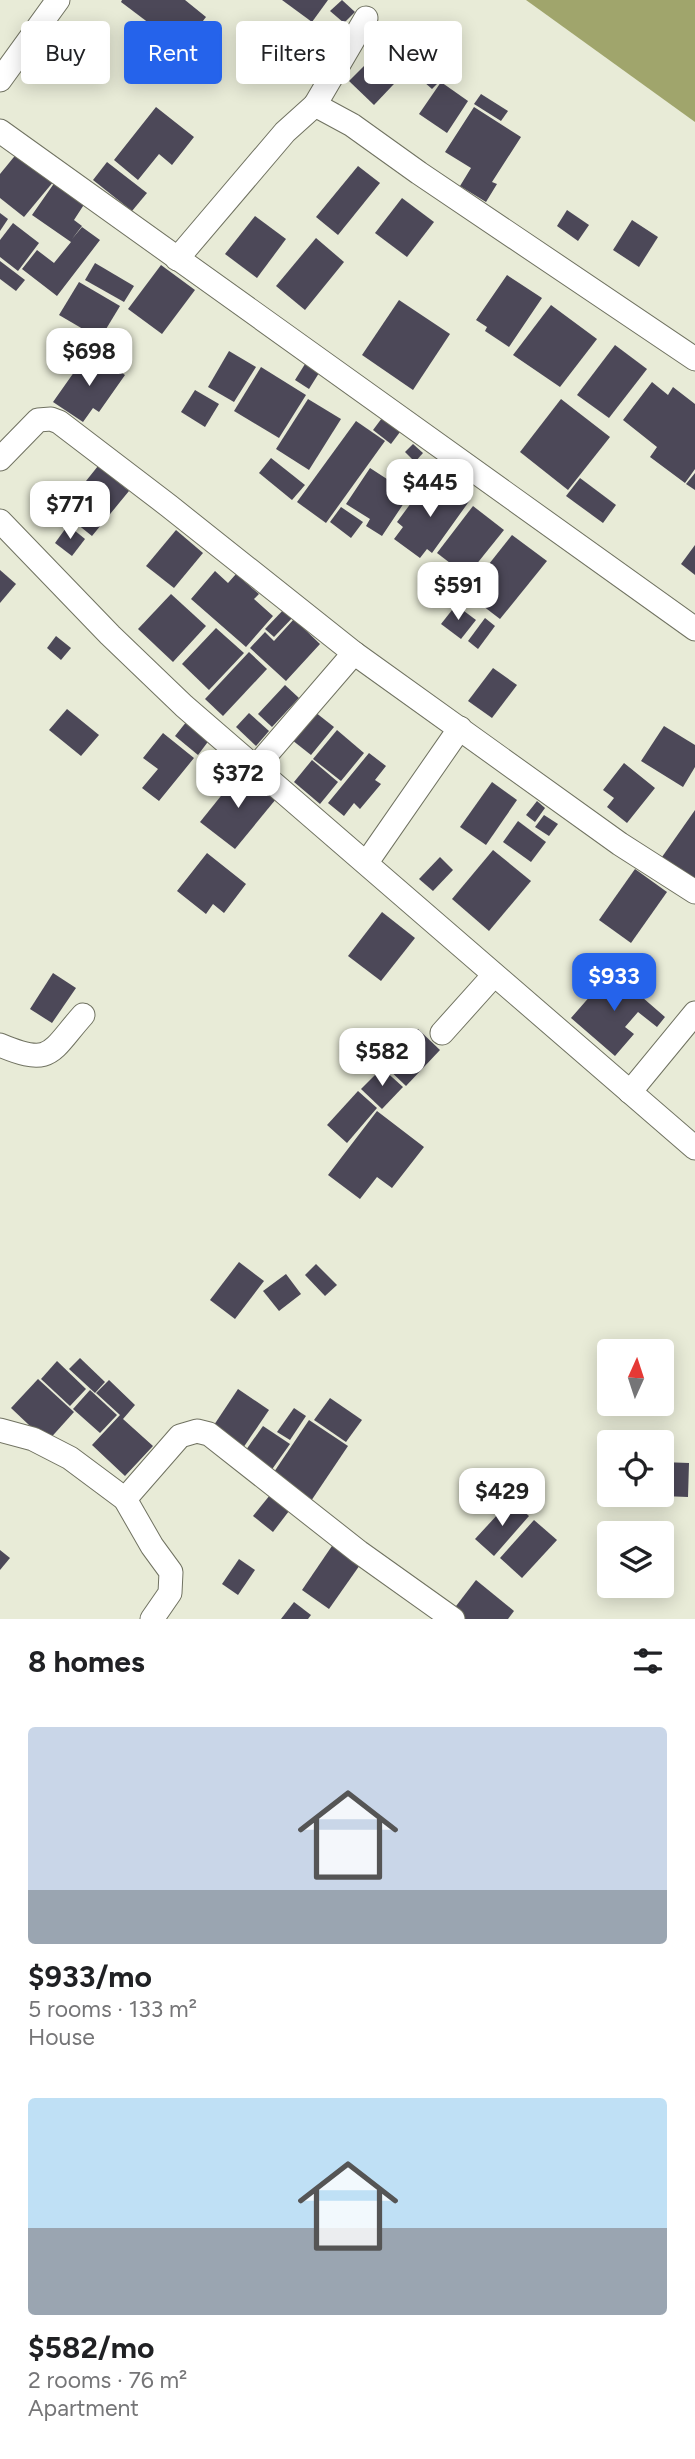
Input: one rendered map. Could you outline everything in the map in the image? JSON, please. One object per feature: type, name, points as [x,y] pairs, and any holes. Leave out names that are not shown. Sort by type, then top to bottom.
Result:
[{"type":"street","points":[[0,80],[58,0]]},
{"type":"street","points":[[177,259],[285,132],[314,105],[366,18]]},
{"type":"street","points":[[314,105],[352,125],[695,359]]},
{"type":"street","points":[[0,131],[695,629]]},
{"type":"street","points":[[0,459],[38,420],[51,419],[59,422],[354,653],[620,844],[695,892]]},
{"type":"street","points":[[0,521],[110,635],[184,706],[695,1148]]},
{"type":"street","points":[[255,768],[354,653]]},
{"type":"street","points":[[367,862],[460,728]]},
{"type":"street","points":[[442,1033],[494,975]]},
{"type":"street","points":[[630,1092],[695,1013]]},
{"type":"street","points":[[0,1045],[34,1058],[48,1054],[83,1015]]},
{"type":"street","points":[[0,1430],[33,1439],[70,1458],[125,1499],[152,1546],[171,1572],[170,1593],[152,1619]]},
{"type":"street","points":[[125,1499],[180,1436],[197,1430],[209,1434],[359,1552],[453,1619]]},
{"type":"shaded area","points":[[526,0],[695,0],[695,122]]},
{"type":"building","points":[[185,0],[206,17],[203,21],[146,21],[121,2]]},
{"type":"building","points":[[282,0],[328,0],[311,21]]},
{"type":"building","points":[[342,0],[355,12],[346,21],[342,21],[330,11]]},
{"type":"building","points":[[364,66],[364,84],[394,84],[374,105],[350,80]]},
{"type":"building","points":[[440,84],[444,84],[468,101],[447,133],[419,114]]},
{"type":"building","points":[[481,94],[508,111],[501,121],[474,104]]},
{"type":"building","points":[[156,107],[194,137],[172,165],[159,154],[138,180],[114,160]]},
{"type":"building","points":[[474,107],[521,137],[492,182],[497,184],[486,202],[460,186],[471,168],[445,152]]},
{"type":"building","points":[[18,152],[54,181],[24,217],[0,198],[0,174]]},
{"type":"building","points":[[107,162],[147,193],[132,211],[93,180]]},
{"type":"building","points":[[358,166],[380,183],[338,235],[316,217]]},
{"type":"building","points":[[55,182],[85,203],[74,220],[82,226],[72,239],[82,227],[100,240],[57,296],[22,269],[37,250],[54,263],[71,242],[32,215]]},
{"type":"building","points":[[402,198],[434,222],[407,257],[375,233]]},
{"type":"building","points":[[567,210],[589,225],[578,241],[557,226]]},
{"type":"building","points":[[0,213],[8,219],[0,231]]},
{"type":"building","points":[[255,216],[286,239],[257,278],[225,254]]},
{"type":"building","points":[[632,220],[658,237],[639,267],[613,250]]},
{"type":"building","points":[[13,223],[39,243],[18,271],[0,257],[0,240]]},
{"type":"building","points":[[316,238],[344,262],[305,310],[276,286]]},
{"type":"building","points":[[0,261],[25,280],[16,291],[0,279]]},
{"type":"building","points":[[95,263],[134,286],[124,302],[85,280]]},
{"type":"building","points":[[161,265],[195,290],[162,334],[128,309]]},
{"type":"building","points":[[507,275],[542,298],[509,347],[485,331],[487,327],[476,320]]},
{"type":"building","points":[[79,282],[120,306],[100,339],[59,315]]},
{"type":"building","points":[[399,300],[450,334],[413,390],[362,355]]},
{"type":"building","points":[[551,305],[597,339],[560,387],[513,355]]},
{"type":"building","points":[[615,345],[647,369],[609,418],[577,395]]},
{"type":"building","points":[[229,351],[256,367],[234,402],[208,387]]},
{"type":"building","points":[[84,358],[95,365],[100,358],[125,375],[99,412],[93,408],[83,422],[53,402]]},
{"type":"building","points":[[305,364],[319,373],[309,389],[295,380]]},
{"type":"building","points":[[261,367],[306,395],[279,438],[234,411]]},
{"type":"building","points":[[652,382],[668,395],[673,387],[695,404],[695,469],[685,483],[650,457],[657,447],[623,420]]},
{"type":"building","points":[[195,390],[219,404],[205,427],[181,412]]},
{"type":"building","points":[[308,399],[341,419],[309,470],[276,449]]},
{"type":"building","points":[[561,399],[610,437],[568,490],[520,452]]},
{"type":"building","points":[[382,418],[400,432],[391,444],[373,430]]},
{"type":"building","points":[[356,421],[385,441],[326,523],[297,502]]},
{"type":"building","points":[[413,444],[423,453],[415,462],[405,452]]},
{"type":"building","points":[[271,458],[305,485],[292,500],[259,473]]},
{"type":"building","points":[[98,466],[129,491],[92,536],[57,508],[69,492],[74,496]]},
{"type":"building","points":[[420,466],[430,475],[416,493],[406,484]]},
{"type":"building","points":[[370,468],[410,494],[382,536],[366,526],[370,519],[346,504]]},
{"type":"building","points":[[695,473],[695,490],[686,484]]},
{"type":"building","points":[[580,478],[616,505],[603,523],[566,496]]},
{"type":"building","points":[[425,484],[441,495],[449,485],[470,500],[432,553],[427,549],[420,558],[394,539],[403,527],[397,522]]},
{"type":"building","points":[[473,506],[504,530],[467,576],[437,553]]},
{"type":"building","points":[[341,507],[363,522],[351,538],[330,522]]},
{"type":"building","points":[[68,525],[85,539],[72,556],[55,543]]},
{"type":"building","points":[[176,530],[203,553],[174,588],[146,566]]},
{"type":"building","points":[[512,535],[547,561],[500,619],[466,593]]},
{"type":"building","points":[[695,545],[695,575],[681,564]]},
{"type":"building","points":[[0,570],[16,584],[0,603]]},
{"type":"building","points":[[215,571],[228,583],[236,574],[259,594],[254,599],[273,616],[246,647],[191,599]]},
{"type":"building","points":[[171,594],[206,626],[173,662],[138,629]]},
{"type":"building","points":[[456,605],[476,620],[461,639],[441,624]]},
{"type":"building","points":[[287,606],[296,614],[274,637],[265,629]]},
{"type":"building","points":[[485,618],[495,626],[478,649],[468,641]]},
{"type":"building","points":[[294,619],[320,644],[286,681],[250,648],[265,632],[274,641]]},
{"type":"building","points":[[216,628],[244,653],[209,690],[182,664]]},
{"type":"building","points":[[56,636],[71,648],[61,660],[47,648]]},
{"type":"building","points":[[249,652],[267,669],[223,716],[205,699]]},
{"type":"building","points":[[493,668],[517,685],[492,718],[468,701]]},
{"type":"building","points":[[285,685],[299,698],[272,727],[258,714]]},
{"type":"building","points":[[67,709],[99,735],[81,756],[49,730]]},
{"type":"building","points":[[315,712],[334,727],[311,755],[292,740]]},
{"type":"building","points":[[249,713],[269,731],[256,746],[236,727]]},
{"type":"building","points":[[187,721],[210,739],[198,755],[175,736]]},
{"type":"building","points":[[664,726],[695,745],[695,767],[683,787],[641,761]]},
{"type":"building","points":[[337,730],[364,753],[341,781],[313,759]]},
{"type":"building","points":[[163,733],[194,758],[159,801],[142,788],[158,769],[143,758]]},
{"type":"building","points":[[369,753],[386,766],[375,780],[381,784],[360,809],[354,803],[344,816],[328,803]]},
{"type":"building","points":[[312,760],[338,782],[320,804],[294,782]]},
{"type":"building","points":[[230,761],[240,769],[226,788],[215,781]]},
{"type":"building","points":[[624,763],[655,788],[627,823],[607,807],[614,798],[603,790]]},
{"type":"building","points":[[241,771],[276,799],[235,849],[200,822]]},
{"type":"building","points":[[492,782],[517,800],[486,845],[460,827]]},
{"type":"building","points":[[537,801],[545,808],[535,822],[526,815]]},
{"type":"building","points":[[695,810],[695,880],[662,857]]},
{"type":"building","points":[[544,815],[558,824],[549,836],[535,827]]},
{"type":"building","points":[[518,821],[546,842],[531,862],[503,842]]},
{"type":"building","points":[[493,850],[531,881],[489,931],[452,899]]},
{"type":"building","points":[[207,853],[246,884],[224,913],[213,904],[206,914],[177,891]]},
{"type":"building","points":[[440,857],[453,870],[433,891],[419,879]]},
{"type":"building","points":[[635,869],[667,892],[631,943],[599,920]]},
{"type":"building","points":[[382,912],[415,938],[381,981],[348,956]]},
{"type":"building","points":[[612,971],[665,1017],[657,1027],[638,1012],[625,1027],[634,1034],[615,1056],[571,1018]]},
{"type":"building","points":[[53,973],[76,988],[52,1023],[30,1009]]},
{"type":"building","points":[[418,1029],[440,1050],[406,1086],[384,1065]]},
{"type":"building","points":[[382,1068],[403,1087],[382,1109],[361,1089]]},
{"type":"building","points":[[358,1091],[377,1108],[347,1143],[327,1125]]},
{"type":"building","points":[[377,1111],[424,1147],[392,1188],[377,1177],[360,1199],[328,1175]]},
{"type":"building","points":[[239,1262],[264,1281],[235,1319],[210,1300]]},
{"type":"building","points":[[316,1264],[337,1285],[325,1296],[305,1275]]},
{"type":"building","points":[[286,1274],[301,1294],[279,1311],[263,1291]]},
{"type":"building","points":[[80,1358],[105,1382],[95,1393],[69,1369]]},
{"type":"building","points":[[57,1361],[86,1389],[70,1406],[41,1379]]},
{"type":"building","points":[[38,1379],[74,1412],[47,1442],[11,1408]]},
{"type":"building","points":[[109,1380],[135,1405],[123,1419],[153,1446],[125,1476],[92,1445],[120,1415],[96,1393]]},
{"type":"building","points":[[238,1389],[269,1410],[243,1448],[212,1428]]},
{"type":"building","points":[[90,1390],[117,1415],[100,1433],[73,1409]]},
{"type":"building","points":[[330,1398],[362,1420],[346,1442],[314,1420]]},
{"type":"building","points":[[294,1408],[306,1416],[290,1440],[277,1432]]},
{"type":"building","points":[[309,1420],[348,1446],[309,1504],[270,1478]]},
{"type":"building","points":[[263,1426],[290,1444],[268,1475],[241,1457]]},
{"type":"building","points":[[674,1462],[689,1463],[688,1497],[674,1496]]},
{"type":"building","points":[[270,1495],[289,1511],[273,1532],[253,1516]]},
{"type":"building","points":[[511,1500],[529,1516],[494,1556],[475,1539]]},
{"type":"building","points":[[534,1520],[557,1540],[522,1578],[500,1558]]},
{"type":"building","points":[[334,1543],[362,1562],[329,1609],[302,1590]]},
{"type":"building","points":[[0,1550],[10,1558],[0,1570]]},
{"type":"building","points":[[239,1559],[255,1570],[238,1595],[222,1584]]},
{"type":"building","points":[[476,1580],[514,1611],[508,1619],[464,1619],[453,1610]]},
{"type":"building","points":[[294,1602],[311,1615],[308,1619],[281,1619]]}]
